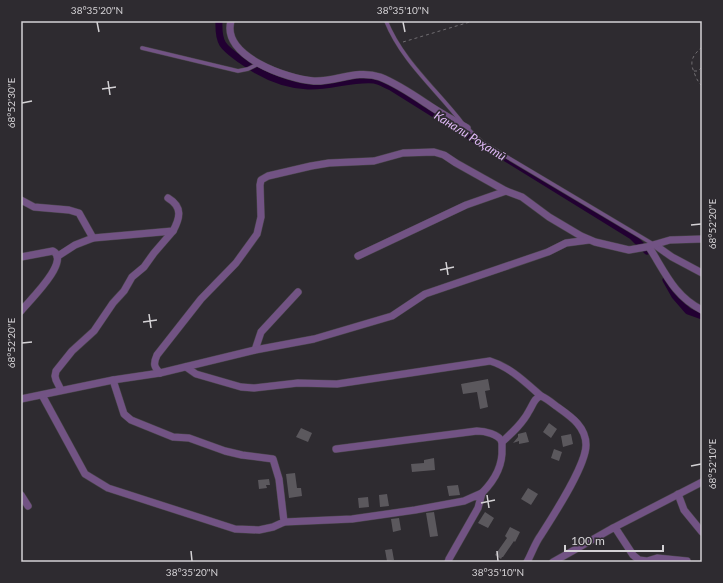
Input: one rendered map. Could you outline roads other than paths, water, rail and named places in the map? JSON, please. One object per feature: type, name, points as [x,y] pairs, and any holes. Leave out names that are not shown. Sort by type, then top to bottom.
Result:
[{"type":"street","points":[[232,21],[230,29],[234,43],[257,65],[292,77],[314,81],[361,74],[380,77],[467,128]]},
{"type":"street","points":[[160,373],[154,367],[157,355],[201,299],[236,263],[257,234],[261,216],[260,182],[264,178],[317,165],[374,161],[403,153],[434,152],[444,155],[506,192],[522,197],[549,217],[590,240],[629,250],[648,247],[670,240],[702,239]]},
{"type":"street","points":[[358,256],[466,205],[506,192]]},
{"type":"street","points":[[61,390],[56,380],[56,371],[72,351],[97,327],[113,303],[124,291],[132,277],[144,268],[154,253],[173,231],[179,220],[178,209],[173,200],[168,198]]},
{"type":"street","points":[[21,200],[34,207],[69,210],[79,213],[93,238]]},
{"type":"street","points":[[58,256],[75,245],[93,238],[173,231]]},
{"type":"street","points":[[21,399],[113,380],[160,373],[255,350],[314,339],[392,316],[425,294],[548,252],[566,243],[590,240]]},
{"type":"street","points":[[648,247],[672,257],[702,273]]},
{"type":"street","points":[[648,247],[679,294],[702,310]]},
{"type":"street","points":[[21,257],[49,251],[56,253],[58,256]]},
{"type":"street","points":[[21,311],[56,268],[58,256]]},
{"type":"street","points":[[255,350],[261,332],[298,292]]},
{"type":"street","points":[[186,367],[196,374],[241,387],[254,388],[298,383],[337,384],[490,361],[501,365],[520,377],[541,396],[577,421],[585,436],[586,445],[577,472],[555,514],[540,536],[527,562]]},
{"type":"street","points":[[113,380],[124,414],[131,420],[173,436],[189,438],[225,451],[273,459],[279,479],[284,522]]},
{"type":"street","points":[[42,395],[85,474],[108,488],[235,529],[259,530],[273,527],[284,522],[352,519],[415,510],[464,501],[482,493],[492,482],[501,463],[502,442],[523,421],[536,398],[541,396]]},
{"type":"street","points":[[336,449],[477,431],[484,431],[498,438],[502,442]]},
{"type":"street","points":[[553,562],[613,528],[702,482]]},
{"type":"street","points":[[448,562],[478,508],[482,493]]},
{"type":"street","points":[[678,494],[684,510],[702,532]]},
{"type":"street","points":[[21,495],[28,506]]},
{"type":"street","points":[[613,528],[616,529],[638,560],[647,561],[657,558],[687,561]]},
{"type":"lane","points":[[386,21],[398,43],[411,62],[450,106],[467,128],[482,142],[648,247]]},
{"type":"lane","points":[[142,48],[238,71],[257,65]]},
{"type":"waterway","name":"Канали Роҳатӣ","points":[[219,21],[219,35],[226,48],[248,65],[272,78],[308,86],[358,80],[378,81],[391,87],[487,147]]},
{"type":"waterway","name":"Канали Роҳатӣ","points":[[504,157],[632,236],[647,251]]},
{"type":"waterway","name":"Канали Роҳатӣ","points":[[666,280],[675,296],[688,311],[702,316]]}]
